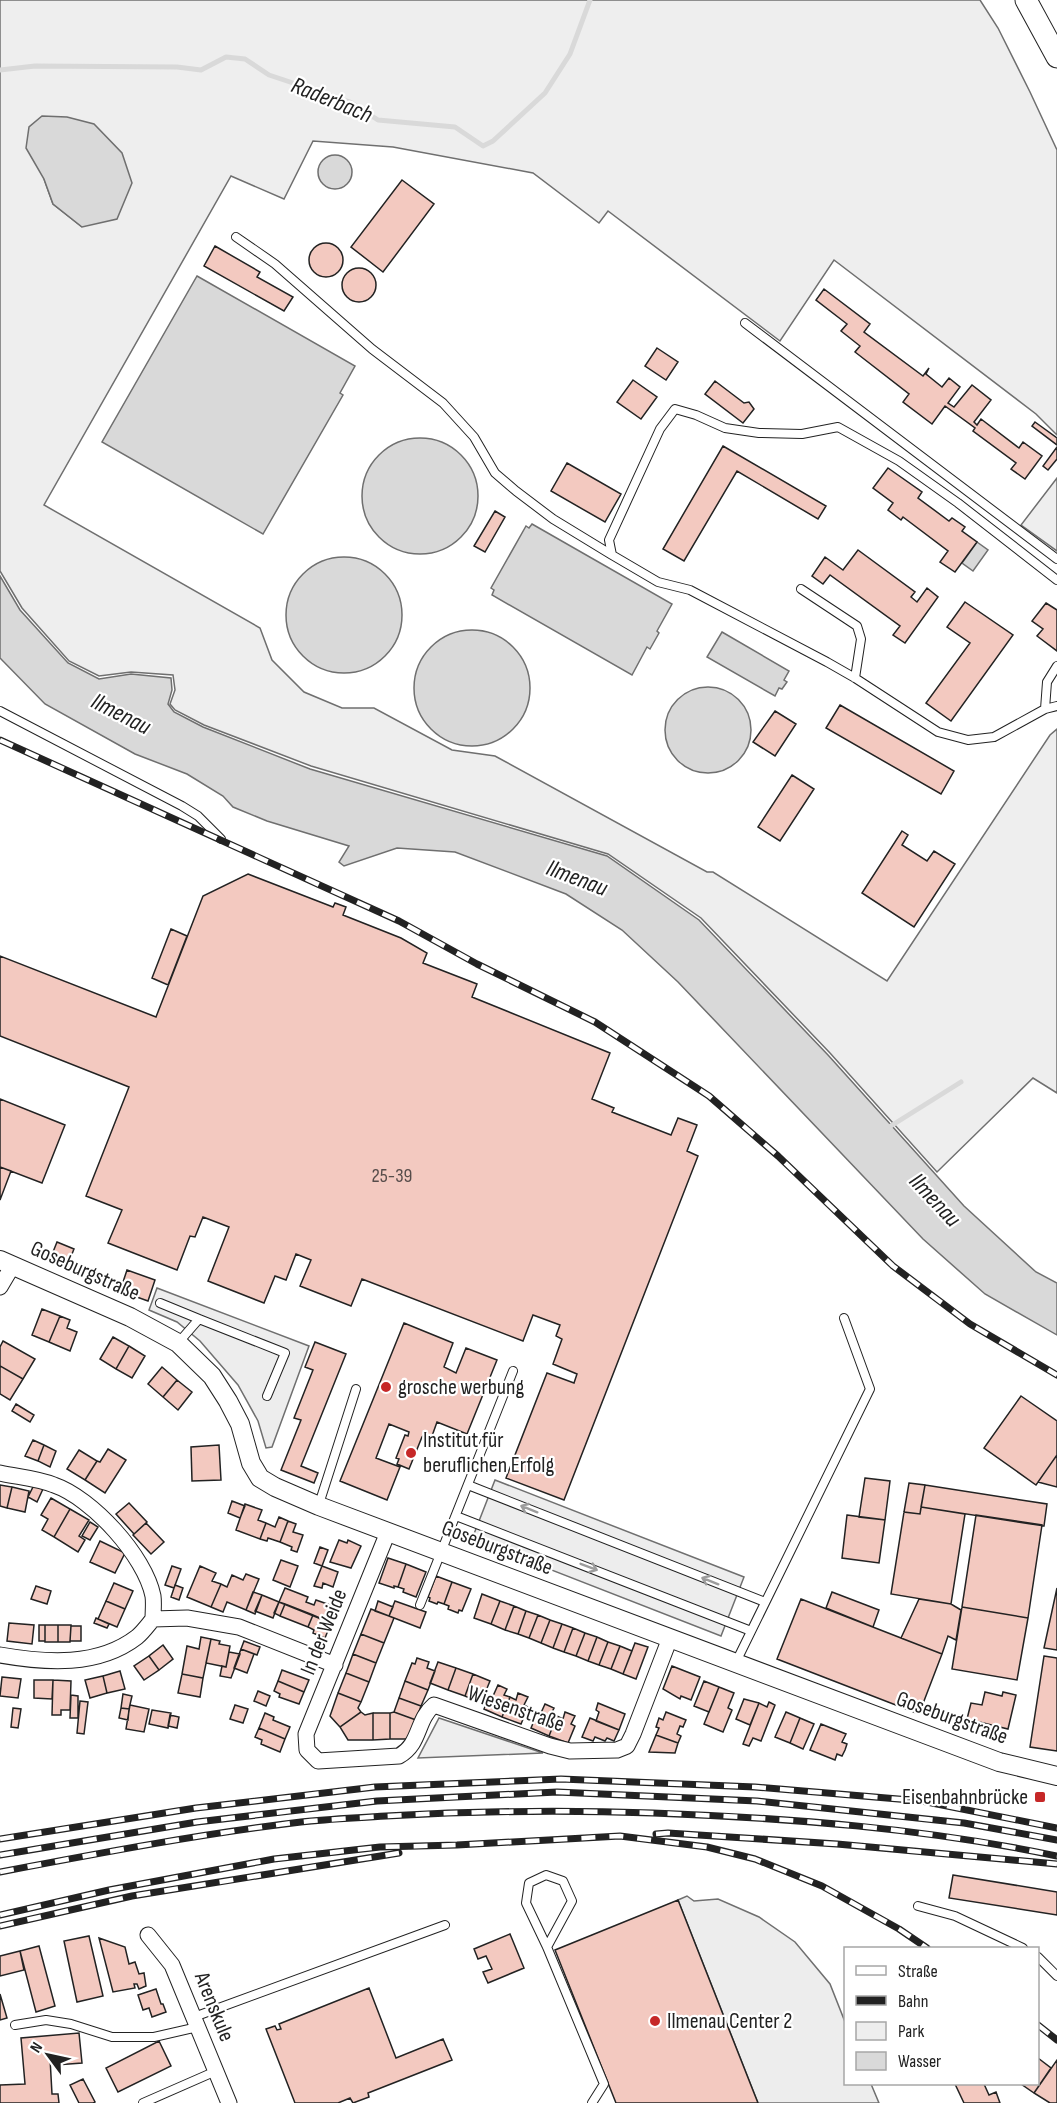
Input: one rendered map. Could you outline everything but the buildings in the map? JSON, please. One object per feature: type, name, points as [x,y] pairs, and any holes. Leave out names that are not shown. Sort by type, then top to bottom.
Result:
[{"type":"main road","points":[[1026,0],[1057,57]]},
{"type":"street","points":[[0,1287],[6,1262]]},
{"type":"street","name":"Goseburgstraße","points":[[6,1262],[130,1317],[178,1343],[212,1376],[240,1424],[251,1463],[260,1478],[275,1487],[319,1506],[999,1762],[1057,1776]]},
{"type":"street","points":[[0,1473],[55,1485],[83,1500],[108,1522],[127,1546],[145,1574],[153,1597],[153,1619],[138,1636],[117,1650],[92,1659],[63,1661],[20,1659],[0,1655]]},
{"type":"street","name":"In der Weide","points":[[307,1750],[306,1734],[388,1532]]},
{"type":"street","points":[[153,1619],[187,1618],[239,1627],[335,1665]]},
{"type":"street","name":"Wiesenstraße","points":[[307,1750],[318,1761],[399,1756],[409,1751],[427,1711],[434,1705],[570,1751],[617,1750],[627,1746],[633,1734],[670,1638]]},
{"type":"street","name":"Arenskule","points":[[148,1935],[172,1965],[229,2103]]},
{"type":"lane","points":[[236,237],[274,264],[372,349],[443,403],[474,437],[484,458],[495,473],[516,491],[553,519],[658,582],[690,590],[855,678],[938,732],[968,740],[994,736],[1045,709],[1057,706]]},
{"type":"lane","points":[[745,323],[1057,559]]},
{"type":"lane","points":[[612,555],[609,540],[660,429],[675,409],[696,415],[725,428],[759,433],[802,434],[838,427],[908,467],[1057,580]]},
{"type":"lane","points":[[801,589],[857,626],[861,639],[855,678]]},
{"type":"lane","points":[[1045,709],[1047,682],[1057,666]]},
{"type":"lane","points":[[0,711],[182,806],[198,816],[221,839]]},
{"type":"lane","points":[[160,1303],[285,1353],[267,1396]]},
{"type":"lane","points":[[735,1663],[870,1389],[844,1318]]},
{"type":"lane","points":[[178,1343],[199,1319]]},
{"type":"lane","points":[[420,1605],[513,1371]]},
{"type":"lane","points":[[319,1506],[356,1389]]},
{"type":"lane","points":[[468,1485],[765,1602]]},
{"type":"lane","points":[[456,1516],[751,1631]]},
{"type":"lane","points":[[547,1947],[572,1901],[563,1881],[546,1875],[529,1883],[526,1903],[547,1947],[604,2084],[592,2103]]},
{"type":"lane","points":[[918,1906],[955,1916],[1021,1947]]},
{"type":"lane","points":[[15,2025],[46,2020],[71,2024],[112,2037],[154,2037],[445,1925]]},
{"type":"lane","points":[[1039,1959],[1057,1976]]},
{"type":"lane","points":[[143,2103],[216,2071]]},
{"type":"green space","points":[[0,0],[980,0],[998,28],[1057,150],[1057,435],[1036,414],[834,260],[780,341],[608,211],[599,223],[533,173],[393,147],[313,141],[284,199],[231,176],[44,505],[260,628],[272,660],[304,692],[342,708],[374,708],[452,750],[495,756],[707,872],[713,872],[887,981],[1050,735],[1057,729],[1057,1093],[1033,1078],[937,1172],[830,1053],[701,918],[608,854],[311,766],[204,725],[175,710],[170,704],[175,690],[173,675],[131,672],[99,676],[69,661],[22,608],[0,571]],"holes":[[[44,179],[82,227],[53,204]]]},
{"type":"green space","points":[[1057,478],[1057,551],[1021,525]]},
{"type":"green space","points":[[439,1718],[543,1753],[418,1758]]},
{"type":"shaded area","points":[[157,1288],[309,1346],[272,1447],[266,1448],[258,1421],[238,1385],[200,1341],[177,1322],[149,1310]]},
{"type":"shaded area","points":[[495,1480],[744,1577],[721,1636],[472,1539]]},
{"type":"shaded area","points":[[687,1896],[694,1901],[718,1899],[759,1917],[795,1942],[830,1984],[844,2019],[844,2085],[871,2085],[879,2103],[758,2103],[678,1900]]},
{"type":"water","points":[[42,116],[67,117],[94,124],[122,153],[132,183],[117,219],[82,227],[53,204],[44,179],[26,148],[29,127]]},
{"type":"water","points":[[335,155],[347,160],[352,172],[347,184],[335,189],[323,184],[318,172],[323,160]]},
{"type":"water","points":[[197,276],[355,366],[340,393],[343,395],[263,534],[102,442]]},
{"type":"water","points":[[420,438],[442,443],[461,455],[473,474],[478,496],[473,518],[461,537],[442,549],[420,554],[398,549],[379,537],[367,518],[362,496],[367,474],[379,455],[398,443]]},
{"type":"water","points":[[532,524],[672,604],[650,649],[647,647],[632,675],[492,595],[494,590],[491,588],[526,526],[529,528]]},
{"type":"water","points":[[977,542],[988,550],[973,571],[962,563]]},
{"type":"water","points":[[344,557],[366,562],[385,574],[397,593],[402,615],[397,637],[385,656],[366,668],[344,673],[322,668],[303,656],[291,637],[286,615],[291,593],[303,574],[322,562]]},
{"type":"water","name":"Ilmenau","points":[[0,576],[20,610],[68,663],[99,679],[131,674],[171,678],[172,690],[168,704],[174,712],[203,727],[310,769],[607,856],[699,920],[828,1055],[964,1206],[1036,1272],[1057,1283],[1057,1335],[985,1294],[923,1239],[678,982],[622,930],[566,894],[455,852],[397,848],[344,866],[339,862],[349,846],[267,821],[233,807],[223,796],[187,774],[135,754],[45,704],[0,658]]},
{"type":"water","points":[[472,630],[494,635],[513,647],[525,666],[530,688],[525,710],[513,729],[494,741],[472,746],[450,741],[431,729],[419,710],[414,688],[419,666],[431,647],[450,635]]},
{"type":"water","points":[[722,632],[789,671],[784,680],[787,682],[782,689],[779,688],[775,696],[707,657]]},
{"type":"water","points":[[708,687],[724,691],[738,700],[747,714],[751,730],[747,746],[738,760],[724,769],[708,773],[692,769],[678,760],[669,746],[665,730],[669,714],[678,700],[692,691]]},
{"type":"waterway","name":"Raderbach","points":[[0,70],[35,66],[177,67],[201,70],[226,57],[245,59],[269,75],[350,102],[378,120],[455,127],[483,146],[493,141],[545,93],[570,54],[590,0]]},
{"type":"waterway","points":[[886,1129],[961,1082]]},
{"type":"railway","points":[[0,740],[399,921],[477,964],[595,1022],[709,1096],[778,1156],[893,1266],[970,1324],[1057,1375]]},
{"type":"railway","points":[[0,1839],[196,1808],[375,1787],[561,1779],[755,1787],[922,1801],[1057,1828]]},
{"type":"railway","points":[[0,1855],[197,1822],[377,1801],[557,1792],[757,1801],[964,1823],[1057,1840]]},
{"type":"railway","points":[[0,1872],[188,1838],[301,1822],[419,1814],[520,1812],[653,1813],[806,1821],[907,1831],[1057,1856]]},
{"type":"railway","points":[[656,1834],[837,1844],[1057,1864]]},
{"type":"railway","points":[[0,1915],[109,1890],[274,1859],[380,1847],[620,1836],[707,1847],[755,1859],[822,1886],[899,1929],[926,1947]]},
{"type":"railway","points":[[0,1926],[132,1896],[399,1853]]},
{"type":"railway","points":[[1039,2026],[1057,2040]]},
{"type":"place","name":"grosche werbung","points":[[386,1387]]},
{"type":"place","name":"Institut für beruflichen Erfolg","points":[[411,1453]]},
{"type":"place","name":"Eisenbahnbrücke","points":[[1040,1797]]},
{"type":"place","name":"Ilmenau Center 2","points":[[655,2021]]}]
